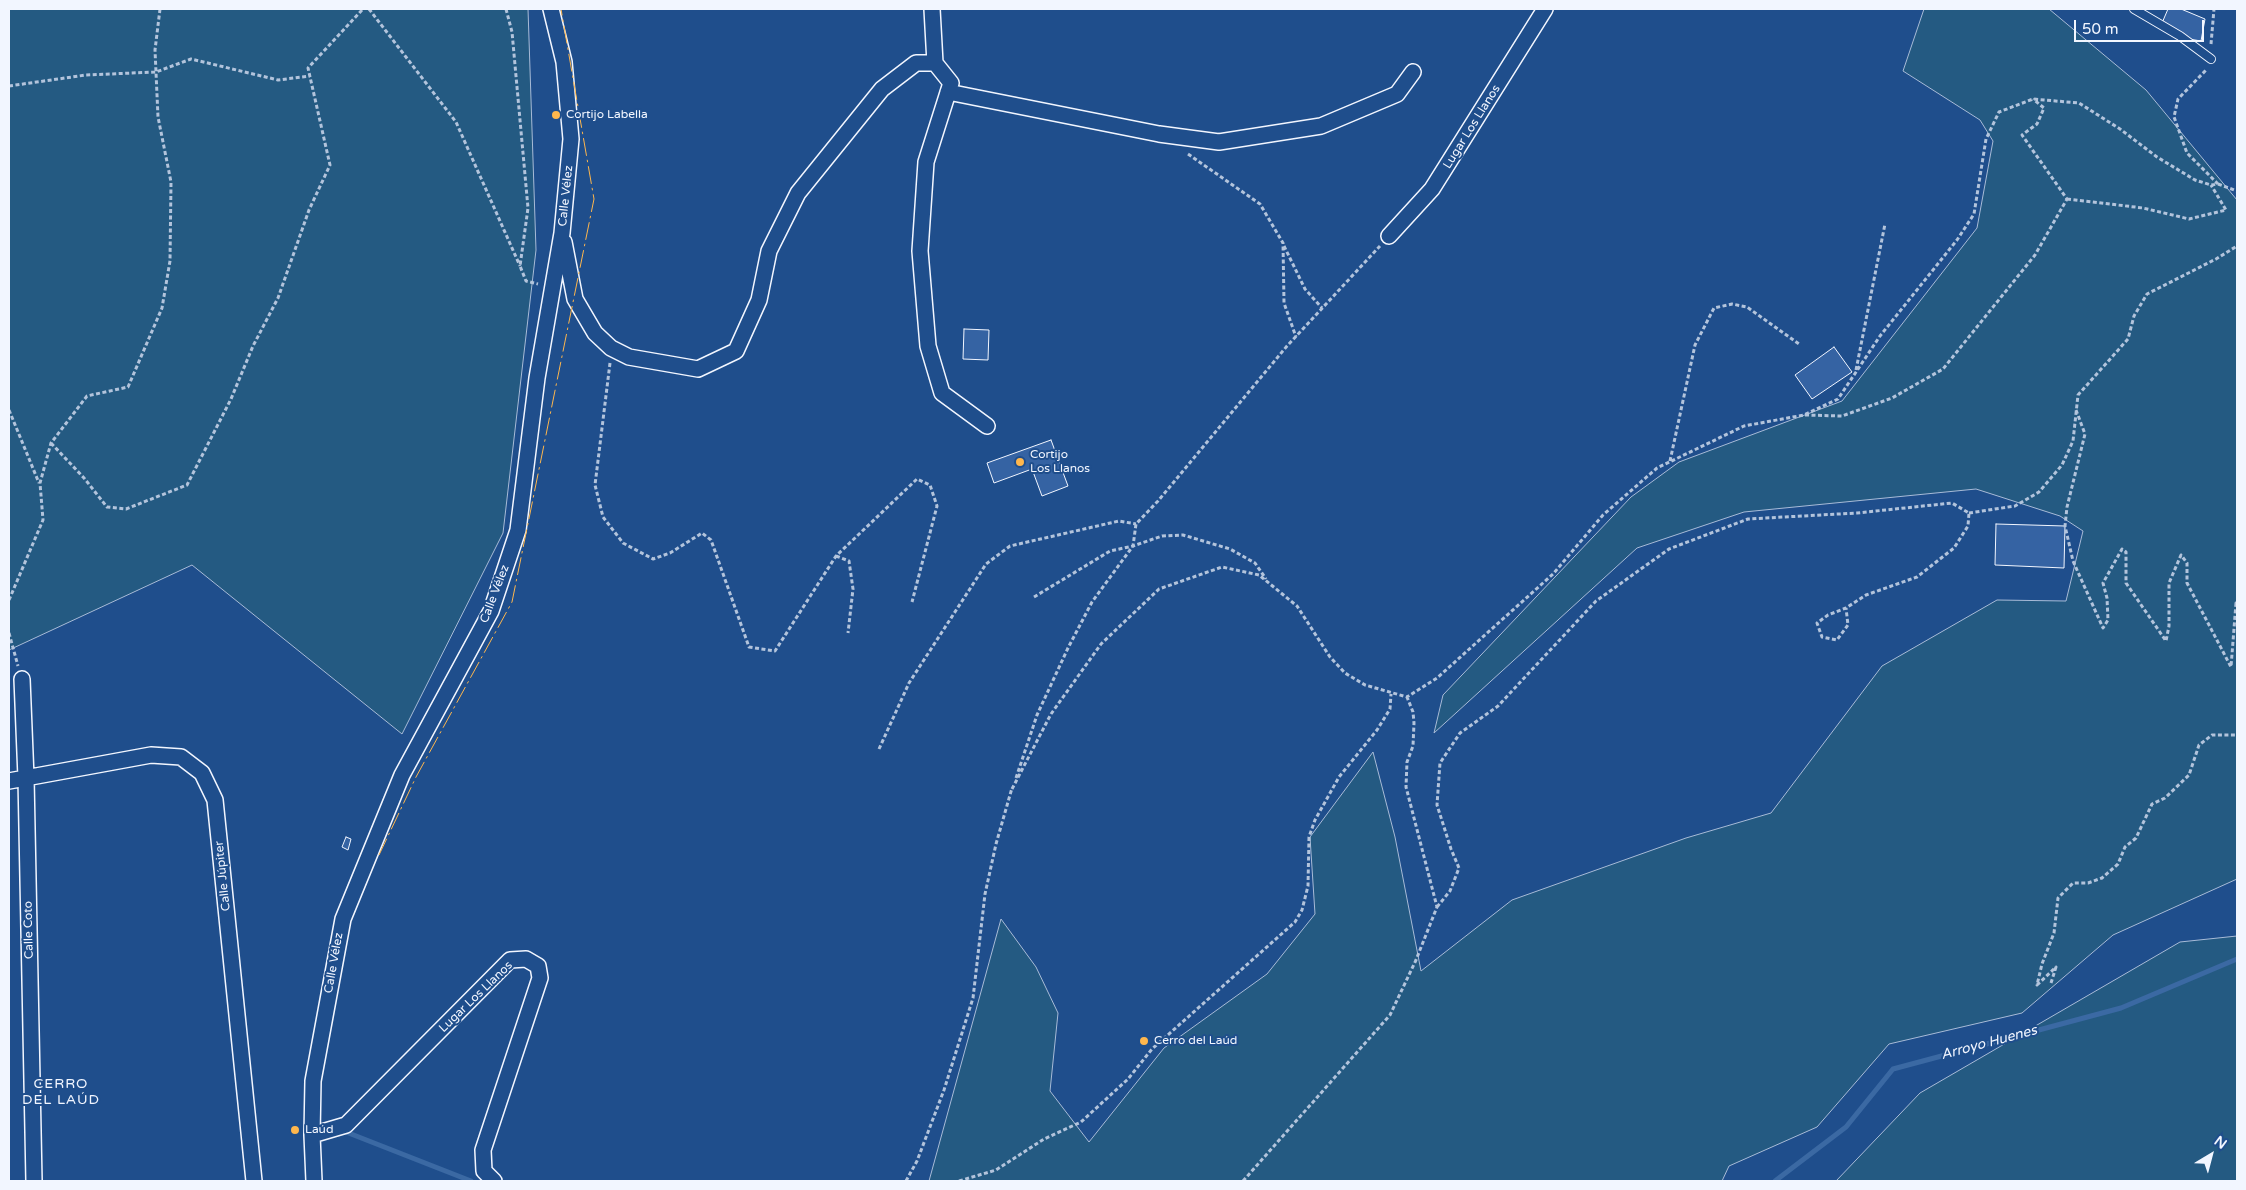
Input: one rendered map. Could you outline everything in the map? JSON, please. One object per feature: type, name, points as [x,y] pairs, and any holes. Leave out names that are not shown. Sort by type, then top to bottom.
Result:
[{"type":"street","name":"Calle Vélez","points":[[314,1181],[312,1135],[313,1082],[343,919],[402,775],[491,611],[518,530],[537,378],[562,233],[572,139],[564,62],[551,9]]},
{"type":"street","points":[[932,9],[935,63],[950,83],[926,162],[920,252],[928,346],[942,393],[986,426]]},
{"type":"street","name":"Lugar Los Llanos","points":[[1389,236],[1432,190],[1545,9]]},
{"type":"street","points":[[562,233],[574,299],[595,332],[612,348],[629,357],[698,369],[736,351],[759,300],[769,251],[798,193],[882,89],[916,63],[935,63]]},
{"type":"street","points":[[948,92],[1159,134],[1219,142],[1321,126],[1397,94],[1413,72]]},
{"type":"street","name":"Calle Coto","points":[[22,679],[26,778],[34,1181]]},
{"type":"street","name":"Calle Júpiter","points":[[9,781],[151,755],[181,757],[202,773],[215,800],[254,1181]]},
{"type":"street","name":"Lugar Los Llanos","points":[[312,1135],[346,1125],[510,960],[526,959],[538,966],[540,978],[483,1150],[484,1170],[494,1181]]},
{"type":"lane","points":[[2134,9],[2180,36],[2211,59]]},
{"type":"path","points":[[9,600],[42,520],[40,483],[51,443],[86,396],[128,387],[162,308],[170,261],[171,182],[158,117],[155,50],[160,9]]},
{"type":"path","points":[[51,443],[84,478],[107,507],[126,509],[187,485],[231,399],[253,346],[278,298],[310,210],[330,165],[308,68],[363,9]]},
{"type":"path","points":[[369,9],[456,122],[526,281],[553,288]]},
{"type":"path","points":[[506,9],[512,32],[528,208],[520,266]]},
{"type":"path","points":[[2214,9],[2210,39],[2211,59],[2205,72],[2178,99],[2174,116],[2187,153],[2218,184],[2237,191]]},
{"type":"path","points":[[9,86],[86,75],[156,72],[191,59],[278,80],[310,76]]},
{"type":"path","points":[[1804,415],[1838,399],[1880,336],[1957,240],[1974,214],[1986,139],[1999,112],[2033,99],[2079,103],[2120,128],[2157,157],[2195,180],[2211,185],[2218,184]]},
{"type":"path","points":[[2033,99],[2044,108],[2037,124],[2022,134],[2067,199],[2143,208],[2189,219],[2226,210],[2211,185]]},
{"type":"path","points":[[1182,150],[1260,204],[1283,243],[1304,289],[1322,308]]},
{"type":"path","points":[[1012,790],[1051,714],[1101,644],[1159,589],[1222,567],[1259,575],[1297,606],[1330,658],[1345,673],[1365,685],[1391,694],[1407,697],[1437,678],[1553,574],[1603,515],[1657,468],[1744,426],[1804,415],[1842,416],[1892,398],[1943,369],[2035,255],[2067,199]]},
{"type":"path","points":[[1855,373],[1885,224]]},
{"type":"path","points":[[906,1181],[916,1161],[944,1090],[973,998],[985,894],[996,844],[1012,790],[1037,715],[1068,648],[1092,602],[1133,546],[1136,524],[1158,501],[1296,337],[1389,236]]},
{"type":"path","points":[[1283,243],[1284,303],[1296,337]]},
{"type":"path","points":[[1243,1181],[1390,1015],[1416,960],[1437,907],[1450,891],[1459,868],[1437,805],[1440,763],[1460,733],[1498,706],[1596,601],[1669,549],[1748,519],[1857,513],[1952,503],[1969,513],[2015,506],[2039,492],[2062,465],[2073,441],[2078,395],[2128,339],[2134,316],[2147,294],[2216,259],[2237,246]]},
{"type":"path","points":[[1670,462],[1695,345],[1714,308],[1732,304],[1747,308],[1799,344]]},
{"type":"path","points":[[612,348],[595,485],[603,517],[623,543],[653,559],[670,553],[702,533],[711,540],[749,647],[775,651],[836,556],[917,479],[930,485],[937,506],[912,602]]},
{"type":"path","points":[[9,410],[40,483]]},
{"type":"path","points":[[2076,410],[2085,434],[2067,507],[2066,526],[2073,561],[2103,628],[2108,620],[2107,598],[2103,583],[2122,549],[2126,552],[2126,583],[2166,641],[2169,626],[2169,583],[2181,555],[2187,563],[2187,583],[2231,667],[2237,604]]},
{"type":"path","points":[[1846,608],[1848,626],[1837,640],[1822,637],[1817,623],[1828,615],[1846,608],[1866,595],[1917,577],[1954,548],[1968,526],[1969,513]]},
{"type":"path","points":[[879,749],[910,682],[986,564],[1010,546],[1119,521],[1136,524]]},
{"type":"path","points":[[1034,597],[1110,551],[1133,546],[1162,536],[1183,535],[1230,549],[1255,564],[1270,584]]},
{"type":"path","points":[[836,556],[849,561],[853,589],[848,633]]},
{"type":"path","points":[[9,633],[22,679]]},
{"type":"path","points":[[9,656],[15,655]]},
{"type":"path","points":[[959,1181],[996,1170],[1044,1139],[1081,1122],[1128,1079],[1152,1049],[1295,922],[1302,910],[1308,886],[1309,837],[1315,820],[1339,776],[1377,730],[1390,709],[1391,694]]},
{"type":"path","points":[[1407,697],[1413,712],[1414,723],[1413,746],[1407,762],[1406,787],[1437,907]]},
{"type":"path","points":[[2051,983],[2056,967],[2037,985],[2042,964],[2054,933],[2058,898],[2073,883],[2088,883],[2102,878],[2118,864],[2125,847],[2136,838],[2152,804],[2166,798],[2189,775],[2199,745],[2212,735],[2237,735]]},
{"type":"shaded area","points":[[9,9],[528,9],[536,250],[503,533],[402,734],[192,565],[9,650]]},
{"type":"shaded area","points":[[1924,9],[2049,9],[2146,90],[2237,200],[2237,879],[2113,935],[2022,1013],[1889,1044],[1817,1127],[1729,1166],[1722,1181],[929,1181],[1001,919],[1036,967],[1058,1013],[1050,1091],[1089,1142],[1164,1048],[1267,974],[1315,914],[1310,837],[1373,752],[1395,837],[1421,971],[1512,900],[1686,838],[1771,813],[1882,666],[1997,600],[2066,601],[2083,531],[2060,516],[1976,489],[1744,512],[1637,548],[1434,733],[1443,695],[1631,497],[1679,462],[1842,401],[1977,228],[1993,141],[1980,120],[1903,71]]},
{"type":"shaded area","points":[[2237,936],[2237,1181],[1836,1181],[1920,1093],[2180,942]]},
{"type":"building","points":[[2168,9],[2181,9],[2205,19],[2201,41],[2189,39],[2162,23]]},
{"type":"building","points":[[964,329],[989,330],[988,360],[963,359]]},
{"type":"building","points":[[1834,347],[1852,372],[1812,399],[1795,375]]},
{"type":"building","points":[[1051,440],[1068,486],[1042,496],[1032,469],[994,483],[987,463]]},
{"type":"building","points":[[1996,524],[2065,526],[2064,568],[1995,565]]},
{"type":"building","points":[[346,837],[351,839],[348,850],[342,847]]},
{"type":"waterway","name":"Arroyo Huenes","points":[[1775,1181],[1846,1127],[1893,1069],[2121,1008],[2237,959]]},
{"type":"waterway","points":[[346,1132],[471,1181]]},
{"type":"power","points":[[379,855],[416,777],[512,602],[594,199],[561,9]]},
{"type":"place","name":"Cortijo Labella","points":[[556,115]]},
{"type":"place","name":"Cortijo Los Llanos","points":[[1020,462]]},
{"type":"place","name":"Cerro del Laúd","points":[[1144,1041]]},
{"type":"place","name":"Laúd","points":[[295,1130]]},
{"type":"district","name":"CERRO DEL LAÚD","points":[[61,1092]]}]
